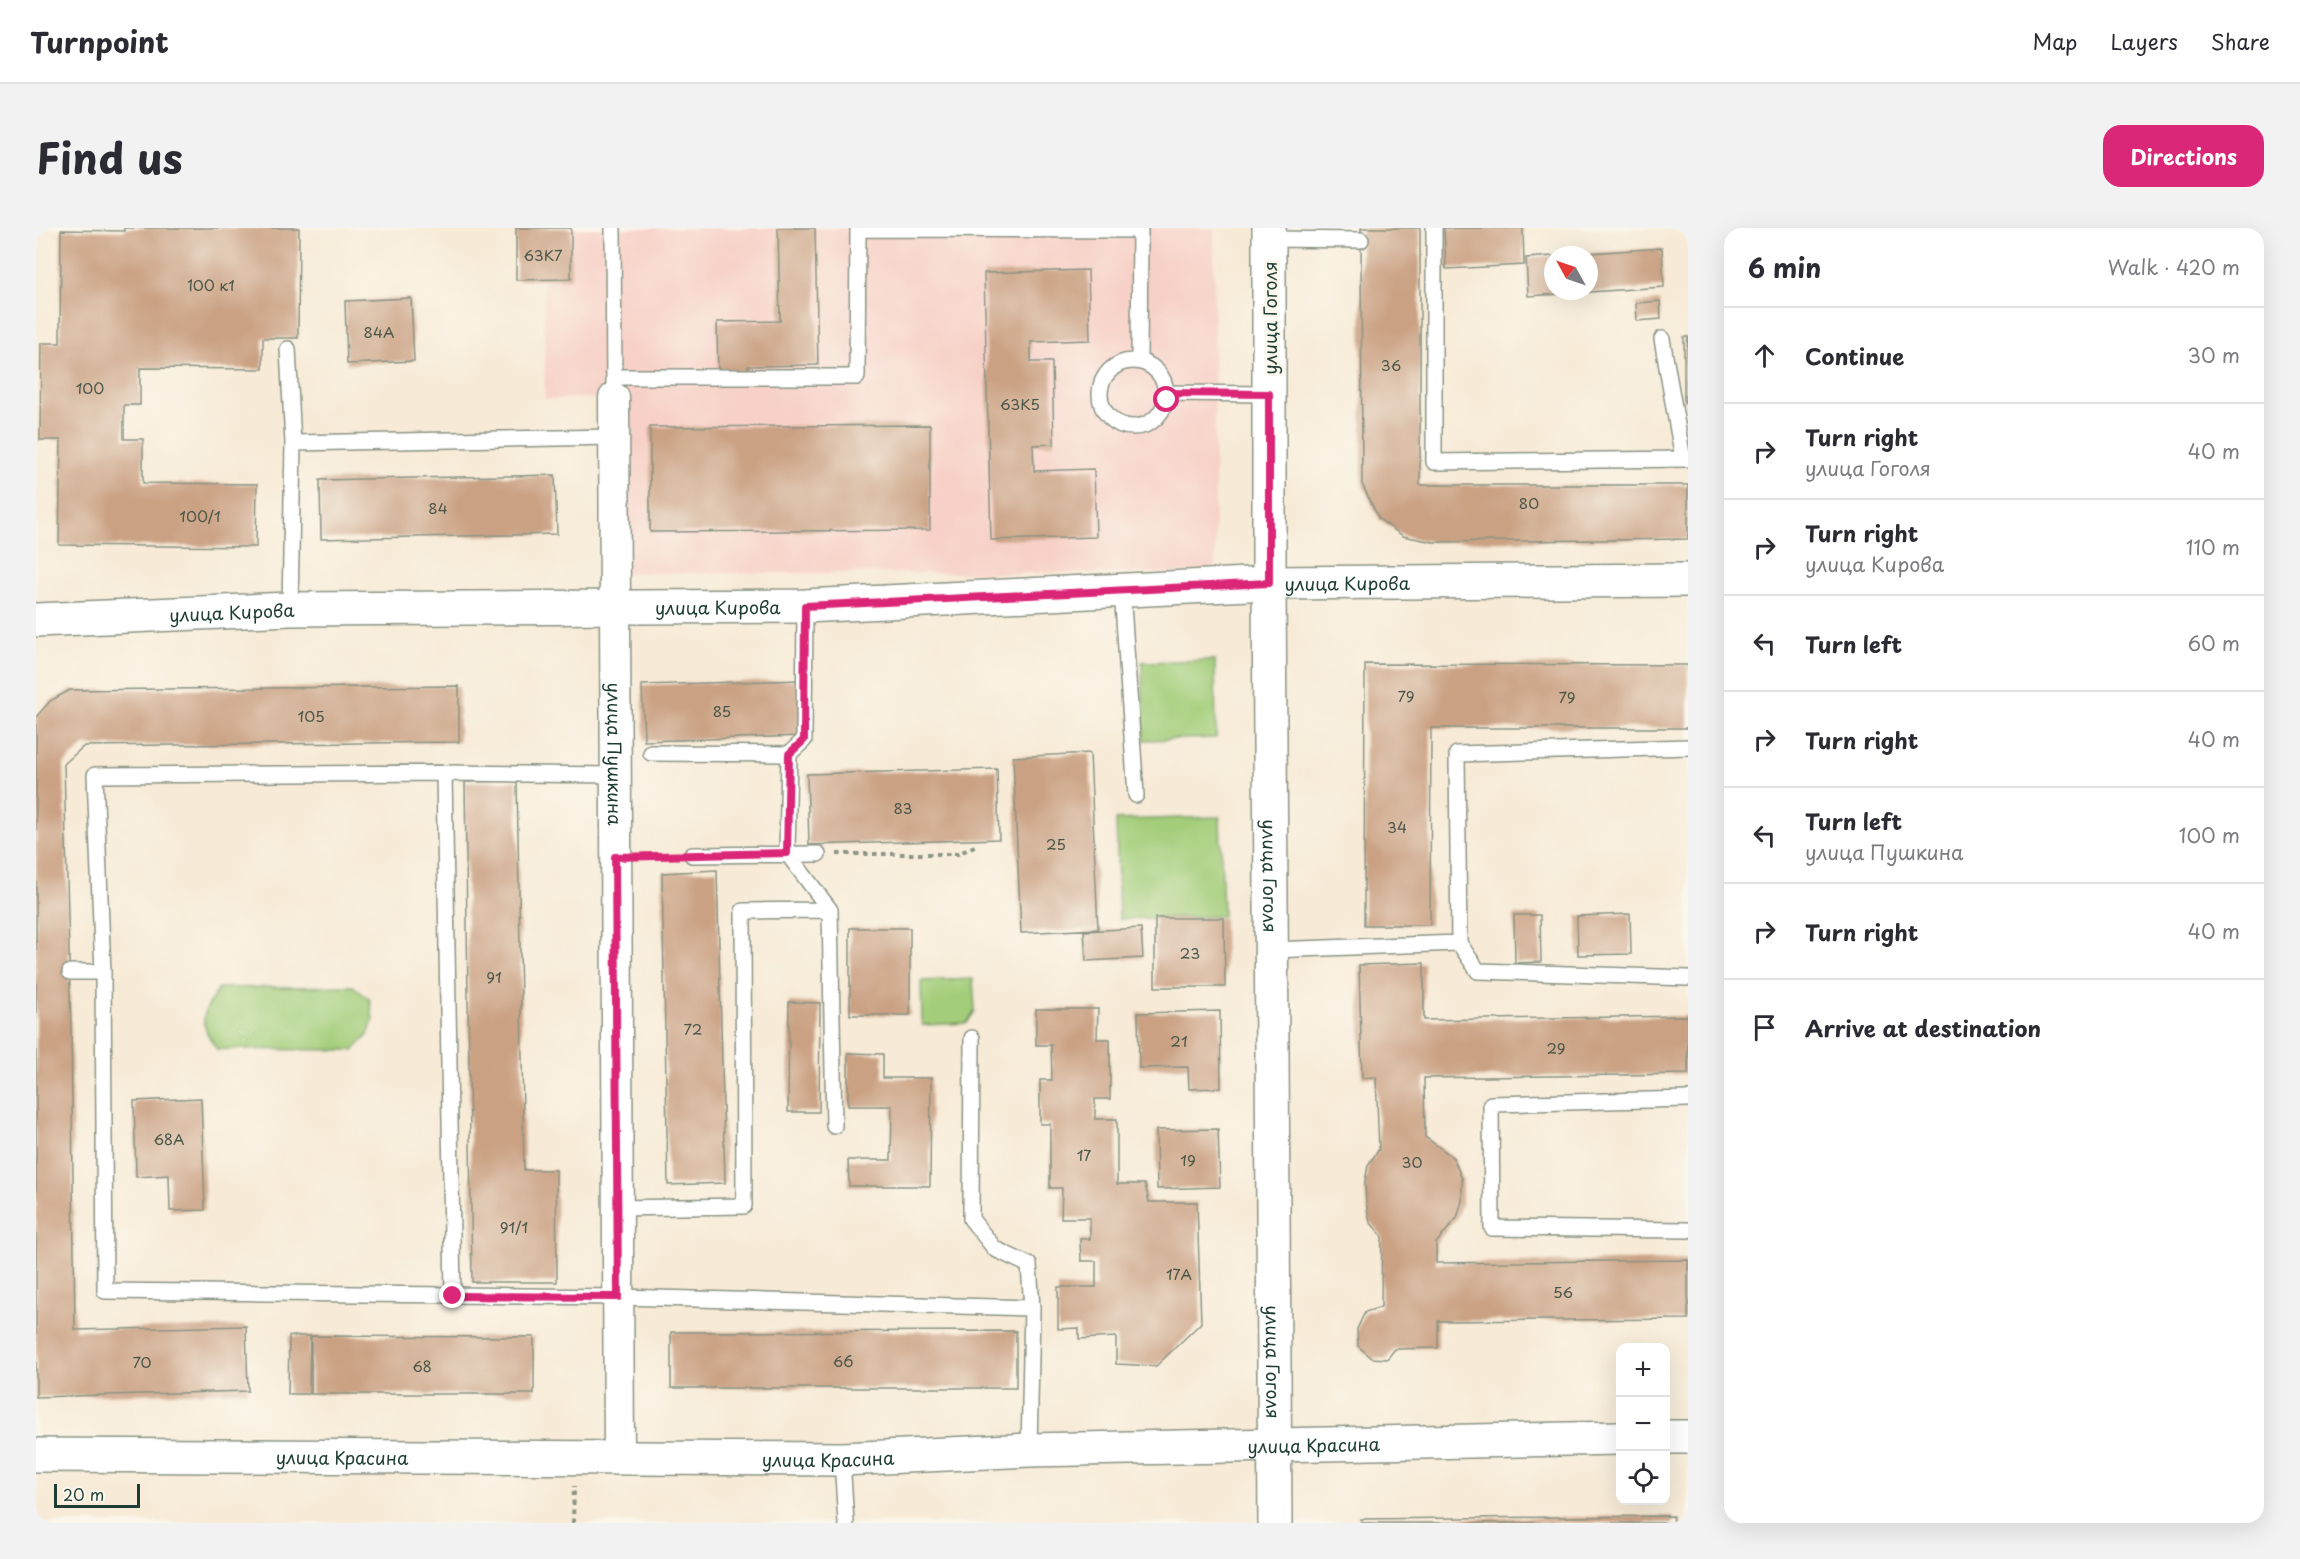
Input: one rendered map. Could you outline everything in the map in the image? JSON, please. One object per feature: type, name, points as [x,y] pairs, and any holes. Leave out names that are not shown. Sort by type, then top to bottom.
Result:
[{"type":"main road","name":"улица Гоголя","points":[[1269,234],[1275,1523]]},
{"type":"main road","name":"улица Кирова","points":[[36,620],[290,609],[615,609],[805,606],[1269,583],[1688,580]]},
{"type":"main road","points":[[1670,1437],[1688,1437]]},
{"type":"main road","name":"улица Красина","points":[[36,1455],[842,1459],[1029,1450],[1616,1438]]},
{"type":"street","name":"улица Пушкина","points":[[614,387],[619,1458]]},
{"type":"lane","name":"улица Пушкина","points":[[613,228],[614,387]]},
{"type":"lane","points":[[614,387],[857,377],[858,229],[1140,230],[1139,361]]},
{"type":"lane","points":[[1269,234],[1361,240]]},
{"type":"lane","points":[[1429,236],[1434,462],[1686,459],[1662,339]]},
{"type":"lane","points":[[288,349],[293,443],[290,609]]},
{"type":"lane","points":[[1139,361],[1155,368],[1165,382],[1167,400],[1159,415],[1145,426],[1128,427],[1112,420],[1102,405],[1100,388],[1108,372],[1122,362],[1139,361]]},
{"type":"lane","points":[[1166,393],[1269,394]]},
{"type":"lane","points":[[293,443],[614,437]]},
{"type":"lane","points":[[1122,590],[1136,795]]},
{"type":"lane","points":[[651,753],[789,754],[804,740],[805,606]]},
{"type":"lane","points":[[1688,747],[1457,754],[1459,943],[1478,971],[1688,978]]},
{"type":"lane","points":[[789,754],[787,853],[830,910],[834,1126]]},
{"type":"lane","points":[[615,775],[444,773],[95,775],[103,972],[105,1292],[618,1297],[1032,1308]]},
{"type":"lane","points":[[444,773],[453,1296]]},
{"type":"lane","points":[[692,855],[818,854]]},
{"type":"lane","points":[[617,1208],[744,1206],[743,911],[830,910]]},
{"type":"lane","points":[[1272,950],[1459,943]]},
{"type":"lane","points":[[70,972],[103,972]]},
{"type":"lane","points":[[972,1038],[971,1219],[995,1249],[1029,1265],[1032,1308],[1029,1450]]},
{"type":"lane","points":[[1688,1099],[1491,1104],[1492,1228],[1688,1230]]},
{"type":"lane","points":[[842,1459],[846,1523]]},
{"type":"path","points":[[818,854],[958,854],[975,846]]},
{"type":"path","points":[[615,857],[692,855]]},
{"type":"shaded area","points":[[516,228],[1214,228],[1215,573],[621,573],[614,398],[545,399],[544,281],[516,280]]},
{"type":"green space","points":[[1215,660],[1216,738],[1144,740],[1142,662]]},
{"type":"green space","points":[[1220,817],[1223,916],[1119,919],[1116,820]]},
{"type":"green space","points":[[973,979],[975,1011],[967,1023],[922,1025],[921,981]]},
{"type":"green space","points":[[353,986],[370,1000],[373,1020],[368,1035],[353,1050],[217,1049],[207,1032],[205,1012],[219,988]]},
{"type":"building","points":[[124,228],[299,228],[298,338],[263,338],[263,369],[140,368],[140,405],[124,405],[124,439],[143,439],[143,483],[257,484],[256,547],[59,545],[61,440],[40,440],[41,343],[60,343],[61,230],[124,231]]},
{"type":"building","points":[[516,228],[571,228],[571,279],[516,280]]},
{"type":"building","points":[[778,228],[815,228],[818,365],[748,366],[748,375],[718,375],[717,322],[780,321]]},
{"type":"building","points":[[1361,228],[1420,228],[1420,485],[1688,485],[1688,539],[1433,542],[1403,536],[1379,519],[1362,484]]},
{"type":"building","points":[[1444,228],[1523,228],[1524,265],[1446,269]]},
{"type":"building","points":[[1662,248],[1664,287],[1598,291],[1598,252]]},
{"type":"building","points":[[1544,257],[1544,295],[1528,296],[1526,258]]},
{"type":"building","points":[[1088,270],[1090,340],[1031,342],[1031,362],[1052,362],[1054,444],[1033,445],[1034,471],[1094,469],[1096,537],[991,540],[984,273]]},
{"type":"building","points":[[411,298],[414,361],[347,364],[345,301]]},
{"type":"building","points":[[1660,301],[1661,319],[1637,321],[1636,303]]},
{"type":"building","points":[[1684,337],[1688,337],[1688,402],[1684,402]]},
{"type":"building","points":[[930,425],[930,530],[650,532],[650,427]]},
{"type":"building","points":[[555,475],[557,534],[321,539],[320,480]]},
{"type":"building","points":[[1365,664],[1688,665],[1688,728],[1431,728],[1430,925],[1364,925]]},
{"type":"building","points":[[801,680],[802,736],[644,741],[642,685]]},
{"type":"building","points":[[459,686],[459,742],[84,746],[64,764],[71,1030],[75,1330],[246,1326],[248,1391],[36,1397],[36,717],[50,701],[70,690]]},
{"type":"building","points":[[1090,753],[1098,929],[1021,933],[1013,757]]},
{"type":"building","points":[[997,769],[999,839],[809,845],[807,774]]},
{"type":"building","points":[[517,781],[524,1170],[556,1170],[557,1282],[472,1282],[465,782]]},
{"type":"building","points":[[717,870],[725,1183],[668,1185],[662,873]]},
{"type":"building","points":[[1630,914],[1631,954],[1578,955],[1577,916]]},
{"type":"building","points":[[1514,915],[1540,915],[1541,962],[1515,963]]},
{"type":"building","points":[[1155,918],[1224,918],[1225,987],[1155,987]]},
{"type":"building","points":[[850,928],[910,928],[910,1015],[850,1015]]},
{"type":"building","points":[[1141,928],[1143,958],[1086,961],[1084,931]]},
{"type":"building","points":[[1424,963],[1424,1020],[1688,1016],[1688,1074],[1424,1078],[1425,1137],[1453,1157],[1462,1179],[1462,1201],[1457,1218],[1436,1243],[1436,1263],[1688,1260],[1688,1319],[1438,1321],[1438,1348],[1395,1349],[1387,1359],[1372,1358],[1358,1346],[1357,1329],[1365,1312],[1381,1307],[1382,1236],[1370,1222],[1366,1203],[1365,1182],[1368,1165],[1379,1149],[1376,1077],[1362,1078],[1359,965]]},
{"type":"building","points":[[789,1002],[820,1003],[819,1112],[788,1112]]},
{"type":"building","points":[[1036,1009],[1098,1009],[1097,1039],[1110,1039],[1110,1099],[1095,1099],[1095,1119],[1117,1119],[1117,1184],[1145,1184],[1149,1202],[1197,1202],[1201,1323],[1156,1366],[1116,1364],[1116,1337],[1079,1339],[1079,1328],[1058,1329],[1058,1287],[1096,1287],[1096,1261],[1081,1261],[1080,1239],[1090,1239],[1090,1218],[1061,1218],[1062,1188],[1050,1188],[1050,1124],[1040,1124],[1040,1080],[1052,1080],[1051,1045],[1036,1045]]},
{"type":"building","points":[[1220,1011],[1221,1088],[1189,1089],[1188,1067],[1139,1068],[1138,1013]]},
{"type":"building","points":[[848,1053],[883,1054],[883,1078],[931,1078],[930,1186],[849,1186],[848,1160],[891,1160],[892,1106],[848,1106]]},
{"type":"building","points":[[201,1098],[205,1210],[170,1211],[169,1175],[136,1177],[134,1101]]},
{"type":"building","points":[[1218,1129],[1220,1187],[1157,1189],[1156,1130]]},
{"type":"building","points":[[1016,1331],[1016,1388],[671,1388],[671,1332]]},
{"type":"building","points":[[289,1336],[310,1336],[309,1394],[288,1394]]},
{"type":"building","points":[[311,1336],[534,1337],[534,1394],[311,1394]]},
{"type":"building","points":[[1673,1516],[1673,1523],[1361,1523],[1361,1519]]},
{"type":"route","points":[[453,1296],[618,1297],[615,857],[787,853],[789,754],[804,740],[805,606],[1269,583],[1269,394],[1166,393],[1167,400]]}]
